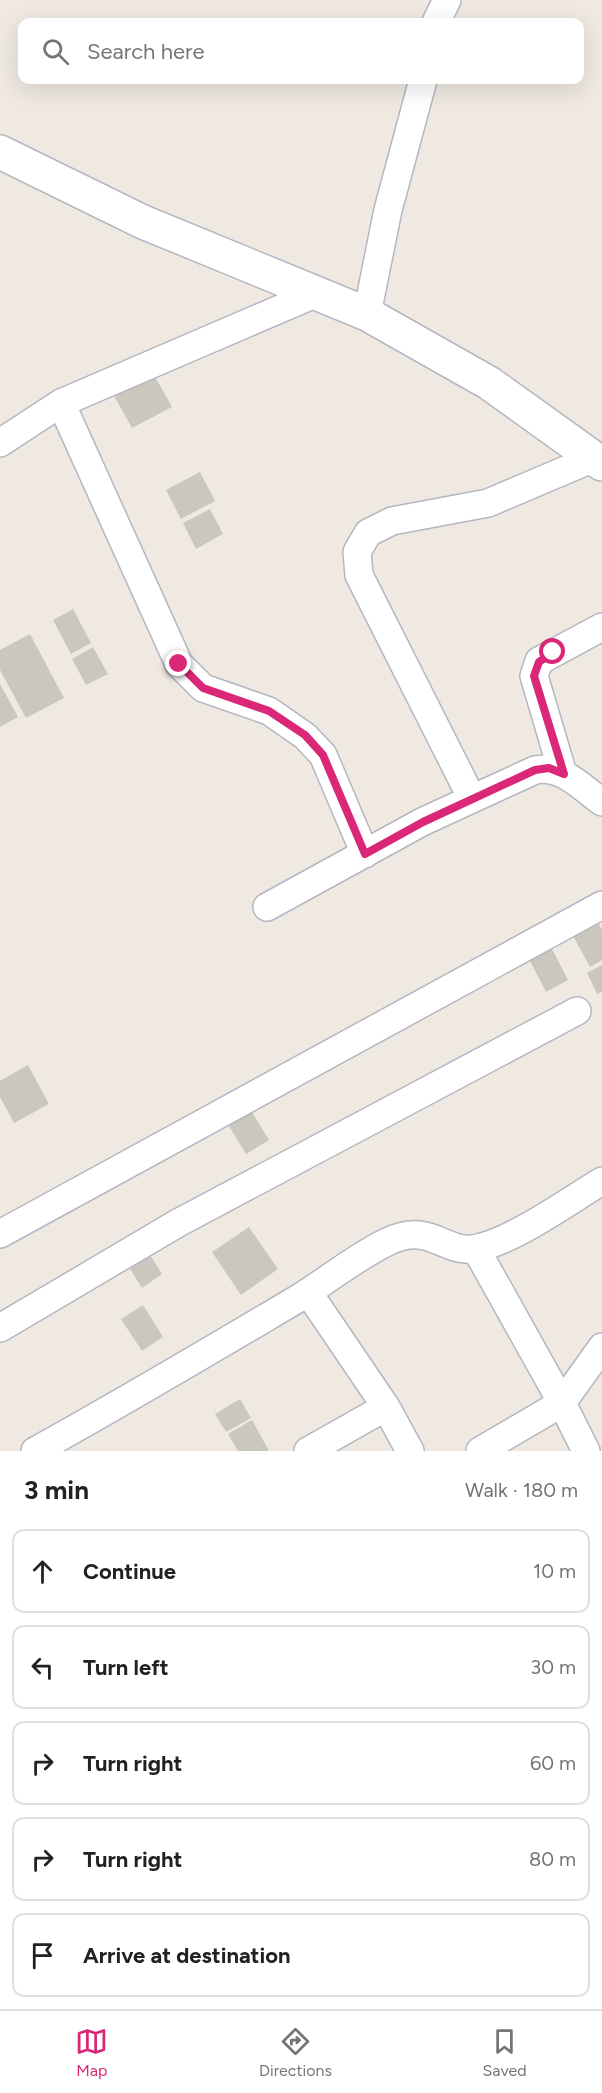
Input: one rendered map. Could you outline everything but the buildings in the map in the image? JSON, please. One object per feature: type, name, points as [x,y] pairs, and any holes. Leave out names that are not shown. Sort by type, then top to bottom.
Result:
[{"type":"street","points":[[438,18],[447,0]]},
{"type":"street","points":[[367,314],[388,210],[422,84]]},
{"type":"street","points":[[0,152],[143,222],[367,314],[489,383],[598,461]]},
{"type":"street","points":[[0,443],[61,403],[317,293]]},
{"type":"street","points":[[61,403],[179,664],[203,688],[269,711],[305,735],[323,755],[365,854]]},
{"type":"street","points":[[472,799],[359,575],[357,552],[368,532],[392,521],[488,502],[598,461]]},
{"type":"street","points":[[564,774],[534,676],[539,662],[602,627]]},
{"type":"street","points":[[267,907],[472,799],[535,770],[549,768],[564,774],[602,802]]},
{"type":"street","points":[[0,1234],[602,905]]},
{"type":"street","points":[[0,1328],[178,1223],[577,1011]]},
{"type":"street","points":[[35,1451],[308,1292],[386,1242],[409,1233],[427,1235],[457,1247],[476,1249],[504,1238],[602,1181]]},
{"type":"street","points":[[476,1249],[562,1403],[586,1451]]},
{"type":"street","points":[[308,1292],[386,1407],[410,1451]]},
{"type":"street","points":[[480,1451],[562,1403],[602,1347]]},
{"type":"street","points":[[308,1451],[386,1407]]},
{"type":"route","points":[[179,664],[203,688],[269,711],[305,735],[323,755],[365,854],[423,822],[535,770],[549,768],[564,774],[534,676],[539,662],[553,652]]}]
